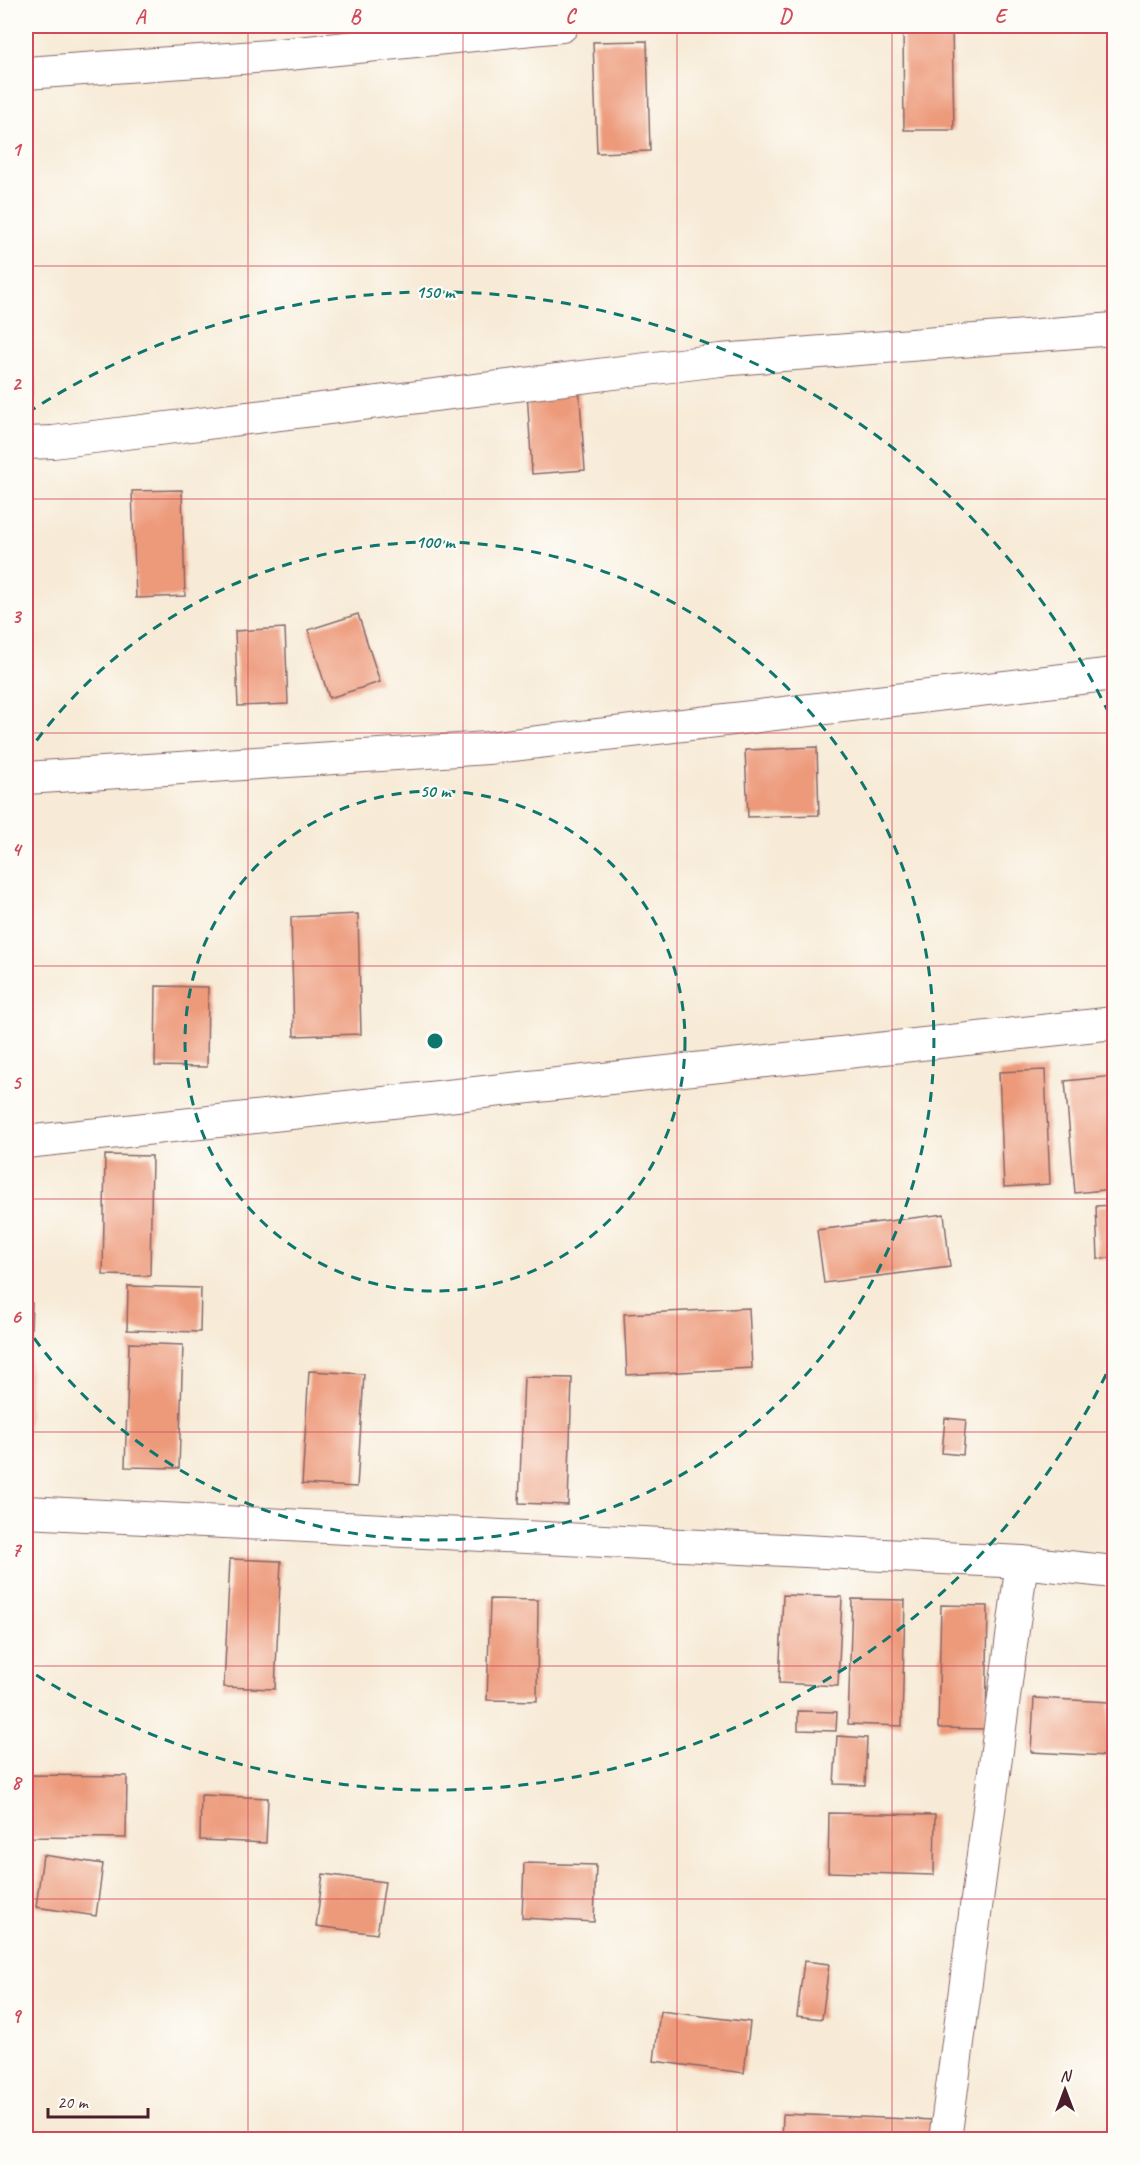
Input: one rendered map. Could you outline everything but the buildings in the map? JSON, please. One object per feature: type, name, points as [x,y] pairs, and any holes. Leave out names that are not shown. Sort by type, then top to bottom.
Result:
[{"type":"street","points":[[26,73],[269,56],[562,26]]},
{"type":"street","points":[[26,443],[53,442],[720,360],[1114,329]]},
{"type":"street","points":[[26,778],[488,748],[1114,674]]},
{"type":"street","points":[[26,1142],[1114,1023]]},
{"type":"street","points":[[26,1512],[1022,1562],[1114,1572]]},
{"type":"street","points":[[945,2139],[1022,1562]]}]
